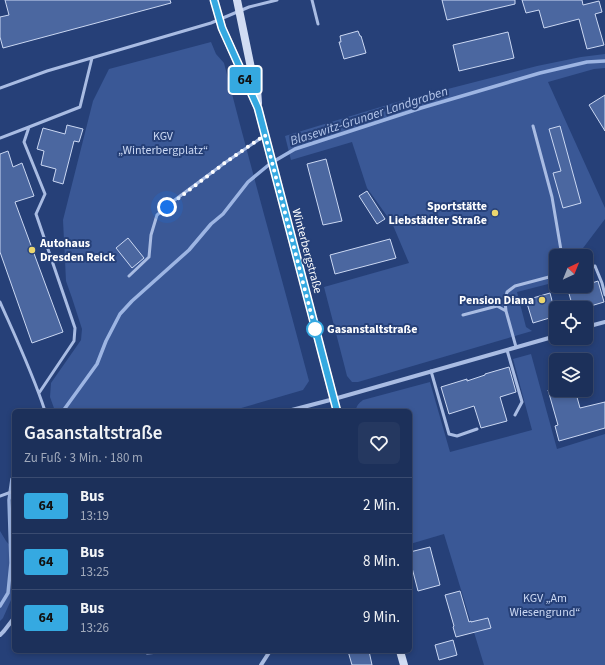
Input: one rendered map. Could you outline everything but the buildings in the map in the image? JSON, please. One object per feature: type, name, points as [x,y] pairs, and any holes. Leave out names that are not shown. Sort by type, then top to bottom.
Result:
[{"type":"main road","name":"Winterbergstraße","points":[[214,0],[219,19],[258,108],[336,409]]},
{"type":"main road","name":"Winterbergstraße","points":[[237,0],[251,68],[257,89],[258,108]]},
{"type":"main road","points":[[401,653],[404,665]]},
{"type":"street","points":[[593,325],[605,322]]},
{"type":"street","points":[[296,409],[549,338]]},
{"type":"street","points":[[0,635],[12,621]]},
{"type":"street","points":[[261,665],[269,653]]},
{"type":"lane","points":[[0,88],[47,71],[211,23],[239,11],[277,0]]},
{"type":"lane","points":[[312,0],[318,24]]},
{"type":"lane","points":[[0,138],[80,107],[92,58]]},
{"type":"lane","points":[[533,126],[552,197],[561,249]]},
{"type":"lane","points":[[29,127],[24,142],[45,194],[36,214],[76,328],[74,341],[39,393]]},
{"type":"lane","points":[[129,276],[149,258],[151,235],[157,215],[176,199],[265,135]]},
{"type":"lane","points":[[593,267],[595,266],[605,295]]},
{"type":"lane","points":[[516,347],[506,311],[505,301],[507,292],[515,286],[549,277]]},
{"type":"lane","points":[[0,302],[24,354],[44,409]]},
{"type":"lane","points":[[463,316],[497,306],[506,311]]},
{"type":"lane","points":[[506,350],[522,402],[515,415]]},
{"type":"lane","points":[[431,371],[449,434],[457,436],[477,429]]},
{"type":"lane","points":[[0,496],[12,492]]},
{"type":"green space","name":"KGV „Winterbergplatz“","points":[[211,42],[216,54],[224,63],[309,381],[303,390],[238,409],[54,409],[50,397],[51,383],[81,340],[82,329],[66,281],[63,220],[93,101],[109,69]]},
{"type":"green space","name":"Sportstätte Liebstädter Straße","points":[[605,54],[605,68],[594,69],[548,82],[605,208],[605,219],[582,249],[549,249],[549,284],[517,292],[526,327],[532,331],[358,382],[352,382],[347,376],[324,287],[409,263],[392,223],[367,188],[352,142],[291,160],[285,136],[397,102],[537,66],[581,57]]},
{"type":"green space","name":"KGV „Am Wiesengrund“","points":[[531,354],[557,449],[605,434],[605,665],[484,665],[444,534],[412,543],[412,409],[357,409],[358,405],[363,400],[430,382],[450,452],[532,430],[513,359]]},
{"type":"green space","points":[[0,531],[12,548],[12,596],[3,618],[0,621]]},
{"type":"waterway","name":"Blasewitz‐Grunaer Landgraben","points":[[64,409],[97,364],[106,341],[120,314],[132,301],[189,250],[211,224],[223,214],[248,182],[271,163],[295,149],[421,108],[540,73],[587,62],[605,61]]},
{"type":"waterway","name":"Blasewitz‐Grunaer Landgraben","points":[[0,606],[8,593],[11,563],[9,500],[12,479]]},
{"type":"bus line","name":"64","points":[[214,0],[222,28],[258,108],[336,409]]},
{"type":"place","name":"Sportstätte Liebstädter Straße","points":[[495,213]]},
{"type":"place","name":"Autohaus Dresden Reick","points":[[32,250]]},
{"type":"place","name":"Pension Diana","points":[[542,300]]},
{"type":"place","name":"Gasanstaltstraße","points":[[315,329]]},
{"type":"route","points":[[167,207],[226,162],[265,135],[315,329]]}]
